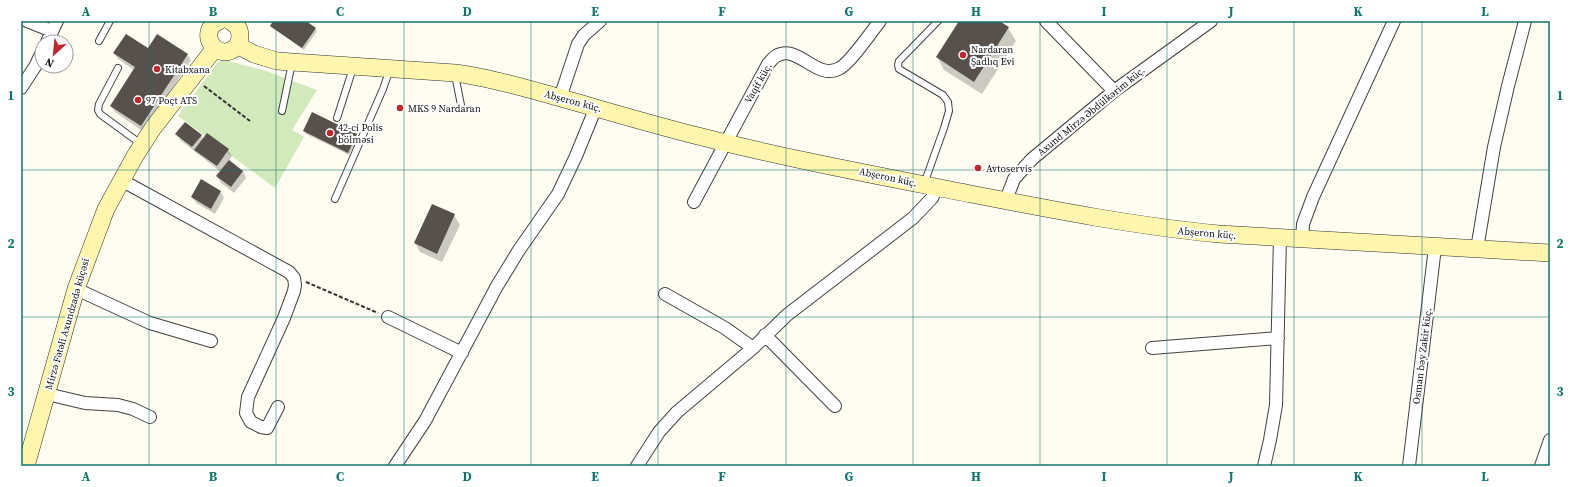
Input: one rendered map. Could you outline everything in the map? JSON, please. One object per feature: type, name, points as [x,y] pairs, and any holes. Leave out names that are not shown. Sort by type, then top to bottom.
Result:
[{"type":"main road","points":[[212,23],[208,35],[209,40],[219,51],[229,51],[240,41],[240,31],[234,23],[230,21]]},
{"type":"main road","name":"Abşeron küç.","points":[[237,45],[266,59],[292,63],[455,73],[506,83],[725,143],[930,186],[1178,230],[1302,240],[1550,253]]},
{"type":"main road","name":"Mirzə Fətəli Axundzadə küçəsi","points":[[26,466],[76,289],[96,231],[121,180],[153,128],[215,48]]},
{"type":"street","points":[[27,21],[52,31]]},
{"type":"street","points":[[560,98],[578,44],[584,35],[600,21]]},
{"type":"street","name":"Vaqif küç.","points":[[725,143],[768,64],[775,56],[784,53],[792,54],[824,71],[840,69],[880,21]]},
{"type":"street","points":[[1046,21],[1114,91]]},
{"type":"street","name":"Axund Mirzə Əbdülkərim küç.","points":[[1006,200],[1014,179],[1032,159],[1114,91],[1211,21]]},
{"type":"street","points":[[1302,240],[1303,224],[1313,197],[1394,21]]},
{"type":"street","points":[[1477,249],[1494,147],[1525,21]]},
{"type":"street","points":[[21,88],[34,68]]},
{"type":"street","points":[[395,466],[425,421],[497,286],[519,250],[558,194],[568,176],[596,107]]},
{"type":"street","points":[[694,202],[725,143]]},
{"type":"street","points":[[121,180],[289,272],[294,278],[294,292],[284,318],[248,397],[246,413],[251,422],[267,428],[278,407]]},
{"type":"street","points":[[637,466],[659,432],[677,412],[753,348],[765,335],[788,315],[913,218],[932,198],[930,186]]},
{"type":"street","points":[[1264,466],[1276,405],[1280,238]]},
{"type":"street","name":"Osman bəy Zakir küç.","points":[[1409,466],[1435,247]]},
{"type":"street","points":[[76,289],[150,323],[211,341]]},
{"type":"street","points":[[665,294],[725,328],[753,348]]},
{"type":"street","points":[[388,317],[462,353]]},
{"type":"street","points":[[765,335],[835,406]]},
{"type":"street","points":[[1152,348],[1278,338]]},
{"type":"street","points":[[47,394],[86,402],[118,405],[134,409],[150,417]]},
{"type":"street","points":[[1542,466],[1550,440]]},
{"type":"lane","points":[[99,41],[110,21]]},
{"type":"lane","points":[[930,186],[949,111],[948,102],[943,95],[899,69],[898,65],[899,61],[938,21]]},
{"type":"lane","points":[[282,111],[292,63]]},
{"type":"lane","points":[[337,118],[354,67]]},
{"type":"lane","points":[[118,68],[99,104],[98,110],[100,114],[142,145]]},
{"type":"lane","points":[[335,199],[383,89],[390,69]]},
{"type":"lane","points":[[455,73],[461,105]]},
{"type":"path","points":[[201,84],[250,121]]},
{"type":"path","points":[[294,278],[388,317]]},
{"type":"green space","points":[[225,60],[266,71],[317,90],[292,130],[304,137],[275,188],[178,116],[218,62]]},
{"type":"building","points":[[273,21],[306,21],[316,28],[302,48],[270,26]]},
{"type":"building","points":[[959,21],[999,21],[1009,27],[974,82],[936,57]]},
{"type":"building","points":[[126,34],[148,48],[157,34],[188,54],[141,126],[110,106],[135,67],[113,53]]},
{"type":"building","points":[[312,112],[357,134],[348,153],[303,131]]},
{"type":"building","points":[[185,122],[202,135],[192,147],[175,134]]},
{"type":"building","points":[[207,133],[229,149],[217,166],[194,150]]},
{"type":"building","points":[[229,160],[243,171],[231,187],[216,176]]},
{"type":"building","points":[[201,179],[221,191],[211,209],[191,197]]},
{"type":"building","points":[[432,204],[455,214],[437,254],[414,243]]},
{"type":"place","name":"Nardaran Şadlıq Evi","points":[[963,55]]},
{"type":"place","name":"Kitabxana","points":[[157,69]]},
{"type":"place","name":"97 Poçt ATS","points":[[138,100]]},
{"type":"place","name":"MKS 9 Nardaran","points":[[400,108]]},
{"type":"place","name":"42-ci Polis bölməsi","points":[[330,133]]},
{"type":"place","name":"Avtoservis","points":[[978,168]]}]
